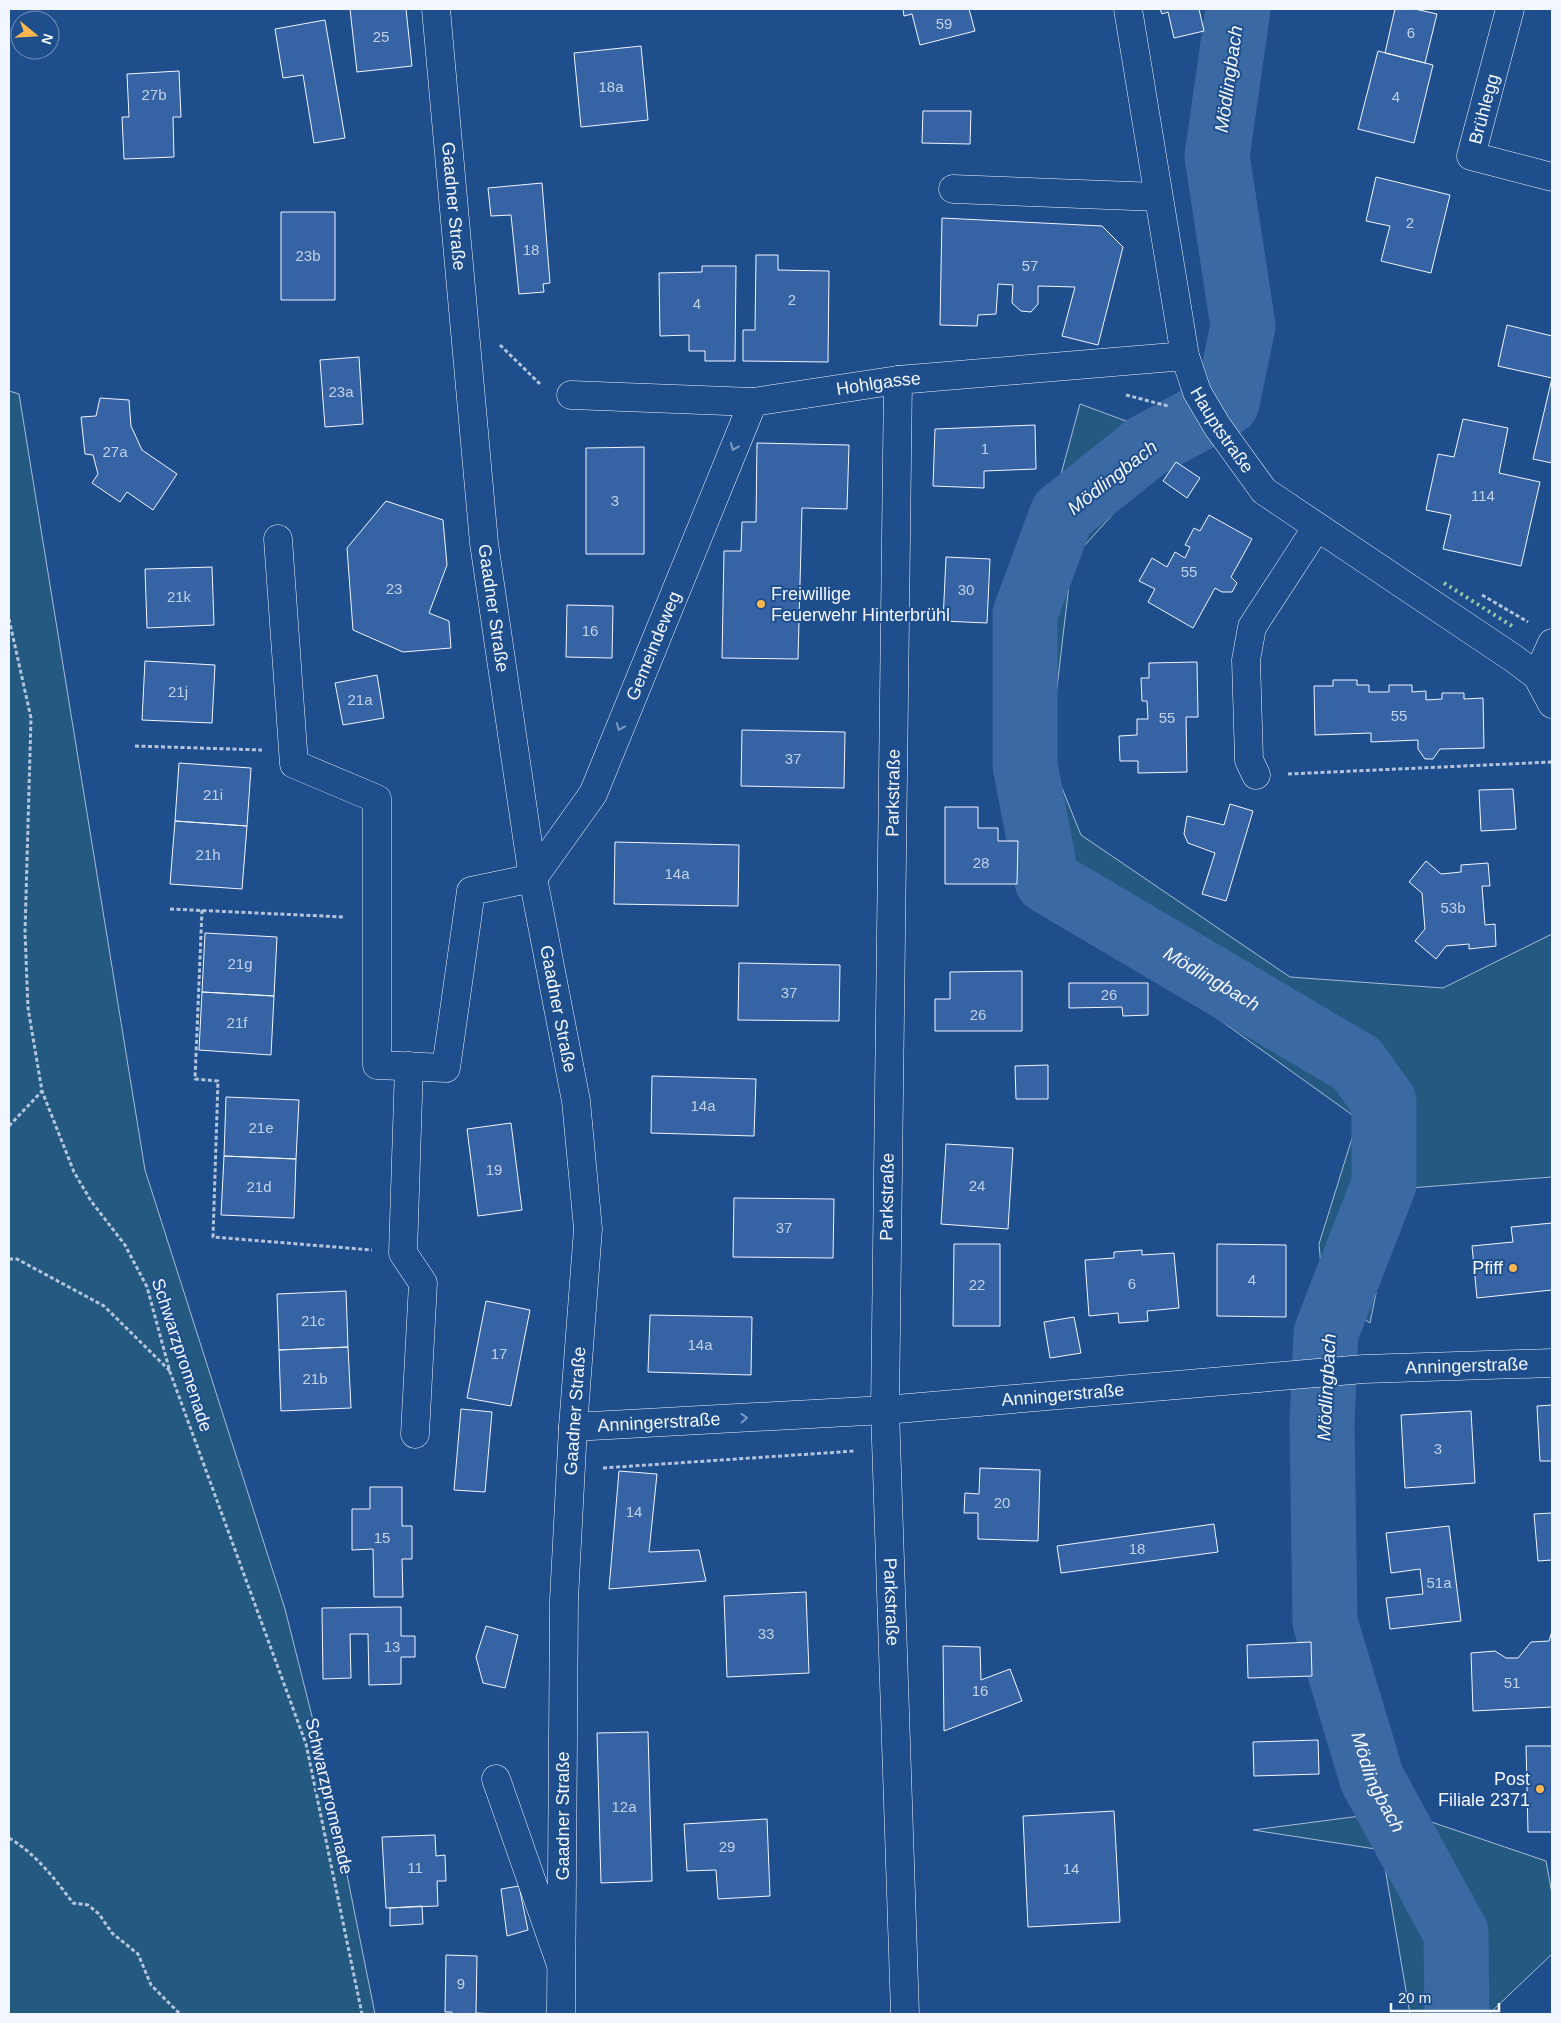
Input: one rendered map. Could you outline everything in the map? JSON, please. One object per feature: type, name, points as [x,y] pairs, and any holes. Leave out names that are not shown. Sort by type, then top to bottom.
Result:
[{"type":"street","name":"Gaadner Straße","points":[[436,9],[484,543],[533,878],[576,1101],[588,1229],[573,1427],[564,1600],[561,2014]]},
{"type":"street","name":"Hauptstraße","points":[[1128,9],[1185,356],[1197,392],[1217,426],[1264,491],[1513,658],[1537,676],[1552,704]]},
{"type":"street","name":"Brühlegg","points":[[1510,9],[1471,156],[1552,177]]},
{"type":"street","points":[[953,189],[1158,197]]},
{"type":"street","name":"Hohlgasse","points":[[571,395],[752,402],[898,380],[1185,356]]},
{"type":"street","name":"Parkstraße","points":[[898,380],[885,1410],[905,2014]]},
{"type":"street","name":"Gemeindeweg","points":[[533,878],[592,794],[752,402]]},
{"type":"street","points":[[1256,775],[1249,760],[1246,678],[1246,660],[1252,627],[1317,527]]},
{"type":"street","points":[[278,538],[294,764],[377,799],[377,1065],[446,1068],[471,890],[533,878]]},
{"type":"street","points":[[1537,676],[1552,643]]},
{"type":"street","points":[[409,1066],[402,1253],[423,1283],[415,1434]]},
{"type":"street","name":"Anningerstraße","points":[[573,1427],[885,1410],[1364,1369],[1552,1363]]},
{"type":"street","points":[[496,1779],[562,1970]]},
{"type":"path","points":[[498,337],[500,346],[538,384],[571,395]]},
{"type":"path","name":"Schwarzpromenade","points":[[9,619],[31,718],[25,932],[28,1008],[42,1091],[74,1172],[91,1201],[125,1245],[147,1287],[170,1372],[306,1744],[362,2014]]},
{"type":"path","points":[[135,746],[293,751]]},
{"type":"path","points":[[1256,775],[1552,762]]},
{"type":"path","points":[[170,909],[377,918]]},
{"type":"path","points":[[202,910],[195,1078],[218,1081],[213,1237],[402,1253]]},
{"type":"path","points":[[9,1126],[42,1091]]},
{"type":"path","points":[[9,1260],[17,1259],[104,1306],[170,1372]]},
{"type":"path","points":[[603,1469],[886,1449]]},
{"type":"path","points":[[9,1838],[29,1852],[73,1903],[88,1905],[99,1914],[112,1933],[138,1954],[152,1985],[180,2014]]},
{"type":"shaded area","points":[[9,391],[19,394],[145,1170],[285,1609],[328,1780],[375,2014],[9,2014]]},
{"type":"shaded area","points":[[1080,404],[1180,441],[1072,559],[1049,756],[1081,835],[1290,977],[1443,988],[1552,934],[1552,1177],[1397,1189],[1370,1323],[1323,1289],[1319,1244],[1358,1119],[1037,889],[1029,728],[1037,563]]},
{"type":"shaded area","points":[[1399,1811],[1546,1861],[1552,1894],[1552,1954],[1489,2014],[1410,2014],[1382,1850],[1253,1830]]},
{"type":"building","points":[[350,9],[406,9],[412,66],[357,72]]},
{"type":"building","points":[[903,9],[969,9],[975,31],[920,45],[912,14],[904,16]]},
{"type":"building","points":[[1160,9],[1199,9],[1204,31],[1174,38],[1168,12],[1162,14]]},
{"type":"building","points":[[1395,9],[1415,9],[1437,14],[1425,63],[1385,53]]},
{"type":"building","points":[[325,20],[345,138],[314,143],[303,75],[283,78],[275,29]]},
{"type":"building","points":[[641,46],[648,120],[581,127],[574,53]]},
{"type":"building","points":[[1378,51],[1433,65],[1414,143],[1358,129]]},
{"type":"building","points":[[179,71],[181,117],[173,117],[174,157],[124,159],[122,117],[129,117],[127,74]]},
{"type":"building","points":[[923,111],[971,111],[970,144],[922,143]]},
{"type":"building","points":[[1376,177],[1450,195],[1431,273],[1381,261],[1390,226],[1366,221]]},
{"type":"building","points":[[542,183],[550,283],[543,284],[544,292],[519,294],[511,215],[491,216],[488,188]]},
{"type":"building","points":[[281,212],[335,212],[335,300],[281,300]]},
{"type":"building","points":[[942,218],[1102,226],[1123,247],[1098,345],[1062,336],[1075,287],[1038,286],[1038,304],[1031,312],[1021,311],[1012,303],[1013,285],[998,284],[996,314],[978,315],[977,326],[940,325]]},
{"type":"building","points":[[756,255],[778,255],[778,270],[829,271],[828,362],[743,361],[743,330],[755,330]]},
{"type":"building","points":[[702,266],[736,266],[735,361],[705,361],[705,351],[689,351],[689,335],[660,336],[659,273],[702,272]]},
{"type":"building","points":[[1507,325],[1552,336],[1552,378],[1498,366]]},
{"type":"building","points":[[359,357],[363,424],[325,427],[320,360]]},
{"type":"building","points":[[1552,378],[1552,463],[1533,459]]},
{"type":"building","points":[[100,398],[129,400],[131,426],[142,450],[177,474],[153,510],[127,492],[120,502],[92,483],[98,474],[93,455],[85,454],[81,417],[96,416]]},
{"type":"building","points":[[1463,419],[1508,428],[1499,473],[1540,482],[1521,566],[1443,549],[1451,515],[1426,510],[1438,454],[1454,457]]},
{"type":"building","points":[[1035,425],[1036,469],[984,471],[984,488],[933,486],[935,429]]},
{"type":"building","name":"Freiwillige Feuerwehr Hinterbrühl","points":[[757,443],[849,445],[847,509],[802,508],[798,659],[722,658],[724,551],[741,551],[742,522],[756,522]]},
{"type":"building","points":[[644,447],[644,554],[586,554],[586,448]]},
{"type":"building","points":[[1176,462],[1200,478],[1187,498],[1163,481]]},
{"type":"building","points":[[386,501],[443,520],[447,565],[429,613],[449,621],[451,648],[403,652],[353,630],[347,548]]},
{"type":"building","points":[[1209,515],[1252,539],[1231,577],[1237,583],[1232,592],[1222,592],[1215,588],[1193,628],[1148,602],[1155,589],[1139,581],[1152,558],[1167,567],[1175,552],[1185,558],[1190,547],[1185,545],[1194,528],[1200,531]]},
{"type":"building","points":[[946,557],[990,559],[987,623],[943,621]]},
{"type":"building","points":[[212,567],[214,625],[147,628],[145,569]]},
{"type":"building","points":[[567,605],[613,606],[612,658],[566,657]]},
{"type":"building","points":[[145,661],[215,665],[212,723],[142,720]]},
{"type":"building","points":[[1197,662],[1198,717],[1186,717],[1187,772],[1138,773],[1138,761],[1120,761],[1119,736],[1137,735],[1137,719],[1148,719],[1147,701],[1142,701],[1141,678],[1149,678],[1149,663]]},
{"type":"building","points":[[377,675],[384,718],[343,725],[335,683]]},
{"type":"building","points":[[1333,680],[1357,680],[1357,685],[1369,685],[1369,692],[1389,692],[1389,685],[1412,685],[1412,692],[1426,691],[1426,700],[1442,699],[1442,693],[1464,693],[1464,699],[1483,698],[1484,748],[1440,749],[1433,759],[1425,759],[1418,749],[1418,740],[1371,742],[1371,733],[1315,735],[1314,686],[1333,686]]},
{"type":"building","points":[[742,730],[845,732],[844,788],[741,786]]},
{"type":"building","points":[[179,763],[251,768],[247,826],[175,821]]},
{"type":"building","points":[[1513,789],[1516,829],[1481,831],[1479,790]]},
{"type":"building","points":[[1230,804],[1253,811],[1226,901],[1202,894],[1215,853],[1188,843],[1184,834],[1187,816],[1224,825]]},
{"type":"building","points":[[945,807],[978,807],[978,828],[998,828],[998,841],[1018,841],[1017,884],[945,884]]},
{"type":"building","points":[[175,821],[247,826],[242,889],[170,884]]},
{"type":"building","points":[[615,842],[739,845],[738,906],[614,904]]},
{"type":"building","points":[[1426,861],[1441,874],[1461,872],[1461,865],[1488,863],[1490,886],[1482,886],[1485,925],[1495,924],[1496,946],[1469,949],[1469,944],[1446,946],[1436,959],[1415,941],[1425,929],[1422,893],[1409,882]]},
{"type":"building","points":[[205,933],[277,937],[274,996],[202,992]]},
{"type":"building","points":[[739,963],[840,965],[839,1021],[738,1020]]},
{"type":"building","points":[[1022,971],[1022,1031],[935,1031],[935,999],[950,999],[950,972]]},
{"type":"building","points":[[1069,983],[1148,983],[1148,1015],[1123,1016],[1122,1007],[1069,1008]]},
{"type":"building","points":[[202,992],[274,996],[271,1055],[199,1050]]},
{"type":"building","points":[[1048,1065],[1048,1099],[1016,1099],[1015,1066]]},
{"type":"building","points":[[652,1076],[756,1079],[754,1136],[651,1133]]},
{"type":"building","points":[[226,1097],[299,1100],[296,1159],[224,1156]]},
{"type":"building","points":[[511,1123],[522,1210],[478,1216],[467,1129]]},
{"type":"building","points":[[946,1144],[1013,1148],[1008,1229],[941,1224]]},
{"type":"building","points":[[224,1156],[296,1159],[294,1218],[221,1215]]},
{"type":"building","points":[[734,1198],[834,1199],[833,1258],[733,1257]]},
{"type":"building","name":"Pfiff","points":[[1552,1223],[1552,1290],[1477,1298],[1472,1246],[1513,1242],[1511,1227]]},
{"type":"building","points":[[954,1244],[1000,1244],[1000,1326],[953,1326]]},
{"type":"building","points":[[1217,1244],[1286,1245],[1286,1317],[1217,1316]]},
{"type":"building","points":[[1142,1250],[1142,1255],[1174,1253],[1179,1308],[1147,1311],[1148,1321],[1119,1323],[1118,1313],[1089,1316],[1085,1260],[1114,1258],[1114,1252]]},
{"type":"building","points":[[346,1291],[348,1347],[279,1350],[277,1294]]},
{"type":"building","points":[[486,1301],[530,1310],[511,1406],[467,1398]]},
{"type":"building","points":[[650,1315],[752,1317],[751,1375],[648,1372]]},
{"type":"building","points":[[1074,1317],[1081,1353],[1050,1358],[1044,1322]]},
{"type":"building","points":[[348,1347],[351,1408],[281,1411],[279,1350]]},
{"type":"building","points":[[1552,1405],[1552,1461],[1540,1461],[1537,1406]]},
{"type":"building","points":[[461,1409],[492,1412],[485,1492],[454,1490]]},
{"type":"building","points":[[1471,1411],[1475,1483],[1405,1488],[1401,1415]]},
{"type":"building","points":[[980,1468],[1040,1470],[1038,1541],[978,1539],[978,1513],[964,1513],[965,1493],[979,1494]]},
{"type":"building","points":[[619,1471],[657,1474],[649,1552],[699,1550],[706,1581],[609,1589]]},
{"type":"building","points":[[370,1487],[402,1487],[402,1526],[412,1526],[412,1559],[402,1559],[403,1597],[374,1597],[373,1549],[352,1550],[352,1509],[370,1509]]},
{"type":"building","points":[[1552,1513],[1552,1560],[1538,1561],[1534,1514]]},
{"type":"building","points":[[1214,1524],[1218,1552],[1061,1573],[1057,1546]]},
{"type":"building","points":[[1449,1526],[1461,1621],[1390,1629],[1386,1598],[1423,1594],[1420,1569],[1391,1573],[1386,1533]]},
{"type":"building","points":[[806,1592],[809,1673],[727,1677],[724,1596]]},
{"type":"building","points":[[401,1607],[401,1636],[415,1636],[415,1657],[401,1657],[401,1684],[369,1685],[368,1634],[350,1634],[351,1678],[323,1679],[322,1608]]},
{"type":"building","points":[[486,1626],[518,1635],[505,1688],[483,1683],[476,1657]]},
{"type":"building","points":[[1552,1631],[1552,1707],[1473,1711],[1471,1653],[1495,1651],[1506,1658],[1518,1658],[1531,1642],[1549,1641]]},
{"type":"building","points":[[1311,1642],[1312,1676],[1248,1678],[1247,1645]]},
{"type":"building","points":[[943,1646],[980,1647],[981,1680],[1010,1669],[1022,1701],[944,1731]]},
{"type":"building","points":[[648,1732],[652,1881],[601,1883],[597,1733]]},
{"type":"building","points":[[1318,1740],[1319,1774],[1254,1776],[1253,1742]]},
{"type":"building","name":"Post Filiale 2371","points":[[1526,1746],[1552,1746],[1552,1832],[1528,1832]]},
{"type":"building","points":[[1114,1811],[1120,1922],[1028,1927],[1023,1816]]},
{"type":"building","points":[[767,1819],[770,1896],[718,1899],[716,1870],[687,1871],[684,1824]]},
{"type":"building","points":[[435,1835],[436,1856],[445,1855],[446,1881],[437,1881],[438,1906],[386,1908],[382,1837]]},
{"type":"building","points":[[519,1886],[528,1930],[507,1936],[501,1889]]},
{"type":"building","points":[[422,1906],[423,1924],[390,1926],[390,1908]]},
{"type":"building","points":[[446,1955],[477,1956],[476,2013],[500,2014],[452,2014],[452,2012],[445,2012]]},
{"type":"waterway","name":"Mödlingbach","points":[[1238,9],[1217,156],[1243,326],[1227,403],[1147,446],[1062,514],[1025,614],[1025,765],[1047,881],[1357,1064],[1384,1102],[1384,1184],[1326,1333],[1322,1422],[1325,1622],[1372,1779],[1456,1933],[1457,2014]]},
{"type":"hedge","points":[[1444,583],[1512,626]]},
{"type":"place","name":"Freiwillige Feuerwehr Hinterbrühl","points":[[761,604]]},
{"type":"place","name":"Pfiff","points":[[1513,1268]]},
{"type":"place","name":"Post Filiale 2371","points":[[1540,1789]]}]
